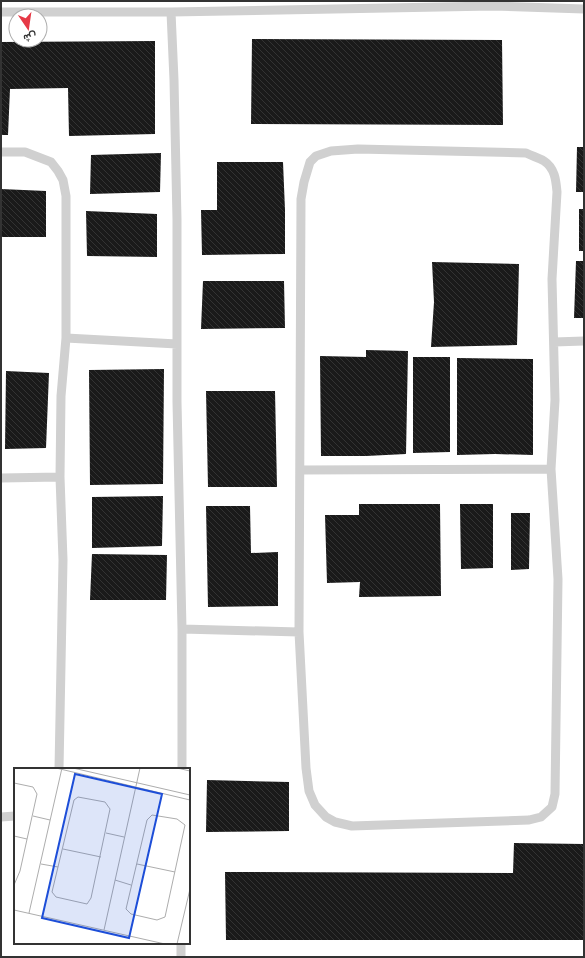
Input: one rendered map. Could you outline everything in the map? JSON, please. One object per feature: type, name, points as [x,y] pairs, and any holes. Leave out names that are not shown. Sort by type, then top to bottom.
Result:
[{"type":"lane","points":[[1,12],[171,12],[493,6],[584,9]]},
{"type":"lane","points":[[171,12],[175,88],[178,344],[177,402],[182,629],[182,768]]},
{"type":"lane","points":[[358,149],[526,153],[544,161],[550,166],[555,178],[557,192],[552,279],[555,400],[550,469],[558,579],[555,794],[552,807],[541,817],[529,820],[352,826],[335,822],[326,817],[315,805],[309,791],[306,768],[299,632],[301,199],[310,162],[316,156],[331,151],[358,149]]},
{"type":"lane","points":[[1,152],[25,152],[51,162],[63,180],[66,196],[66,338],[61,396],[60,477],[63,560],[59,768]]},
{"type":"lane","points":[[66,338],[178,344]]},
{"type":"lane","points":[[554,342],[584,341]]},
{"type":"lane","points":[[300,470],[550,469]]},
{"type":"lane","points":[[1,478],[60,477]]},
{"type":"lane","points":[[182,629],[299,632]]},
{"type":"lane","points":[[1,817],[14,816]]},
{"type":"lane","points":[[181,944],[181,957]]},
{"type":"building","points":[[252,39],[502,40],[503,125],[251,124]]},
{"type":"building","points":[[155,41],[155,134],[69,136],[68,88],[10,89],[8,135],[1,135],[1,42],[8,42],[8,48],[48,48],[48,42]]},
{"type":"building","points":[[577,147],[584,147],[584,192],[576,192]]},
{"type":"building","points":[[161,153],[160,192],[90,194],[91,155]]},
{"type":"building","points":[[217,162],[283,162],[285,254],[202,255],[201,210],[217,210]]},
{"type":"building","points":[[1,189],[46,191],[46,237],[1,237]]},
{"type":"building","points":[[579,209],[584,209],[584,251],[579,251]]},
{"type":"building","points":[[86,211],[157,214],[157,257],[87,256]]},
{"type":"building","points":[[576,261],[584,261],[584,318],[574,318]]},
{"type":"building","points":[[432,262],[519,264],[517,345],[431,347],[434,302]]},
{"type":"building","points":[[203,281],[284,281],[285,328],[201,329]]},
{"type":"building","points":[[366,350],[408,351],[406,454],[321,456],[320,356],[366,357]]},
{"type":"building","points":[[413,357],[450,357],[450,452],[413,453]]},
{"type":"building","points":[[457,358],[533,359],[533,455],[457,455]]},
{"type":"building","points":[[164,369],[163,484],[90,485],[89,370]]},
{"type":"building","points":[[6,371],[49,373],[46,448],[5,449]]},
{"type":"building","points":[[206,391],[275,391],[277,487],[208,487]]},
{"type":"building","points":[[163,496],[162,546],[92,548],[92,497]]},
{"type":"building","points":[[359,504],[440,504],[441,596],[359,597],[360,582],[327,583],[325,515],[359,515]]},
{"type":"building","points":[[460,504],[493,504],[493,568],[461,569]]},
{"type":"building","points":[[206,506],[250,506],[251,553],[278,552],[278,606],[208,607]]},
{"type":"building","points":[[511,513],[530,513],[529,569],[511,570]]},
{"type":"building","points":[[92,554],[167,555],[166,600],[90,600]]},
{"type":"building","points":[[207,780],[289,782],[289,831],[206,832]]},
{"type":"building","points":[[514,843],[584,844],[584,940],[226,940],[225,872],[513,873]]}]
